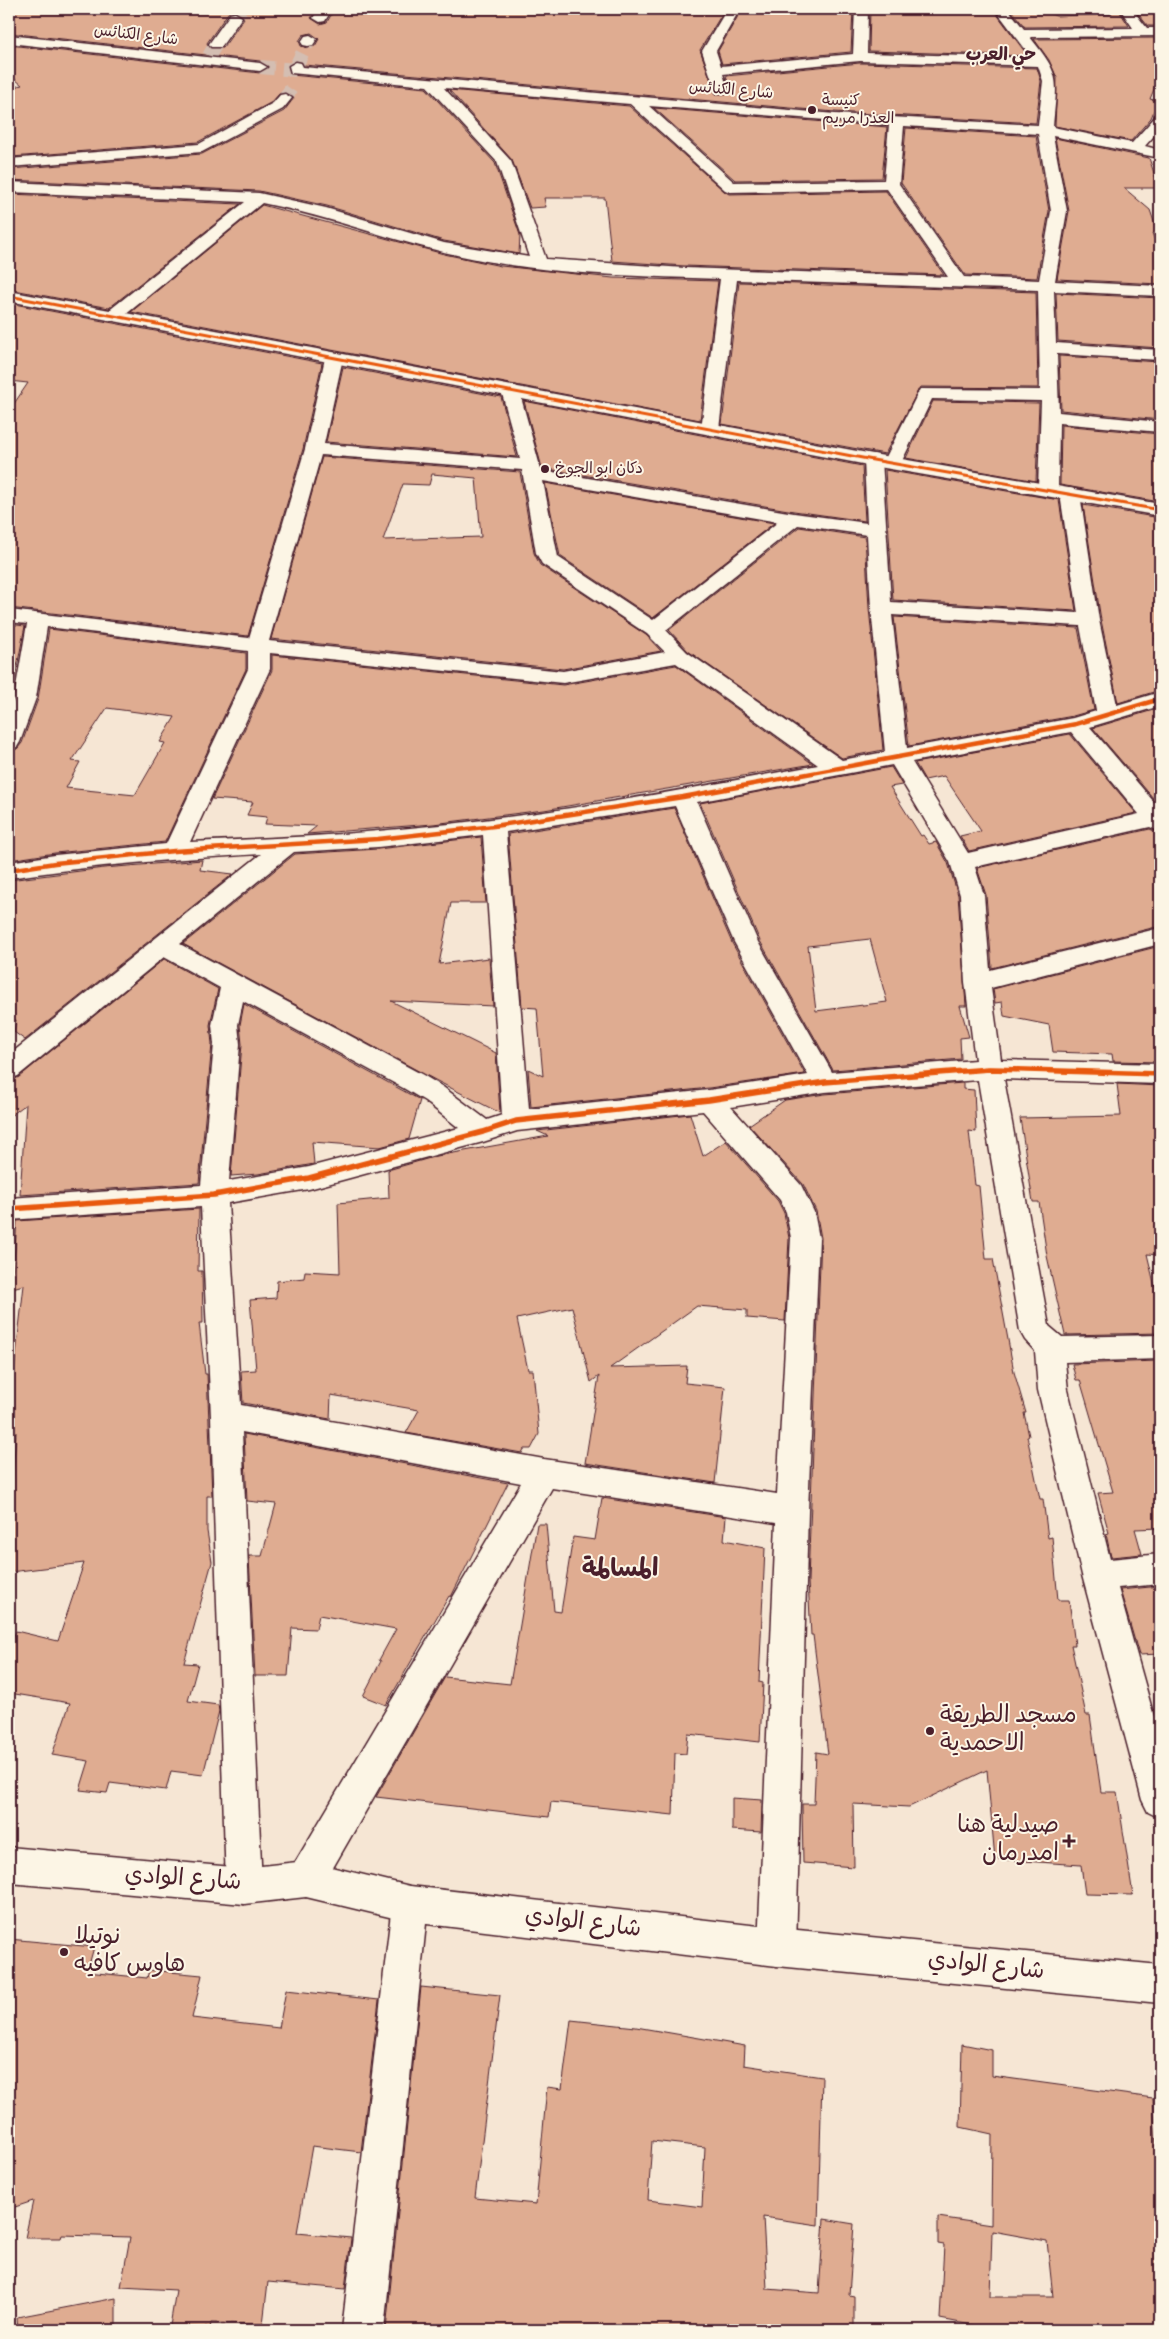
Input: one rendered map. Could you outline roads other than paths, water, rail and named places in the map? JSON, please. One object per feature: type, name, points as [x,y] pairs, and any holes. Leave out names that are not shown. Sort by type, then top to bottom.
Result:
[{"type":"street","points":[[727,108],[708,51],[733,9]]},
{"type":"street","points":[[860,57],[861,9]]},
{"type":"street","points":[[1001,9],[1043,62],[1050,81],[1045,130],[1046,145],[1059,211],[1046,284],[1050,417],[1048,489]]},
{"type":"street","points":[[1126,9],[1143,32]]},
{"type":"street","points":[[210,54],[235,17]]},
{"type":"street","points":[[1021,33],[1160,32]]},
{"type":"street","name":"شارع الكنائس","points":[[9,38],[210,54],[260,67]]},
{"type":"street","points":[[716,71],[860,57],[1043,62]]},
{"type":"street","name":"شارع الكنائس","points":[[9,164],[202,148],[278,106],[288,94],[299,69],[727,108],[1045,130],[1160,154]]},
{"type":"street","points":[[431,82],[504,161],[539,263]]},
{"type":"street","points":[[635,100],[730,187],[891,184]]},
{"type":"street","points":[[1136,148],[1160,120]]},
{"type":"street","points":[[897,121],[891,184],[960,283]]},
{"type":"street","points":[[9,187],[259,198],[292,204],[444,249],[539,263],[603,269],[960,283],[1046,284],[1160,292]]},
{"type":"street","points":[[113,316],[259,198]]},
{"type":"street","points":[[710,429],[729,275]]},
{"type":"street","points":[[9,296],[882,461],[1160,510]]},
{"type":"street","points":[[1048,348],[1160,355]]},
{"type":"street","points":[[174,851],[259,669],[259,635],[314,449],[334,358]]},
{"type":"street","points":[[510,390],[532,469],[546,553],[550,560],[654,630],[680,656],[838,768]]},
{"type":"street","points":[[1049,396],[926,392],[882,461],[876,530],[881,608],[896,756],[962,862],[972,895],[978,982],[989,1069],[1033,1325],[1038,1336],[1049,1346],[1070,1350],[1160,1347]]},
{"type":"street","points":[[1050,417],[1160,427]]},
{"type":"street","points":[[314,449],[532,469],[794,519],[876,530]]},
{"type":"street","points":[[1070,494],[1089,620],[1108,716]]},
{"type":"street","points":[[654,630],[794,519]]},
{"type":"street","points":[[881,608],[1089,620]]},
{"type":"street","points":[[9,616],[259,646],[563,677],[680,656]]},
{"type":"street","points":[[9,742],[25,698],[38,619]]},
{"type":"street","points":[[9,665],[31,666]]},
{"type":"street","points":[[9,870],[55,863],[174,851],[286,846],[416,836],[494,826],[683,797],[1076,724],[1160,699]]},
{"type":"street","points":[[962,862],[1159,820],[1076,724]]},
{"type":"street","points":[[683,797],[746,942],[825,1082]]},
{"type":"street","points":[[494,826],[516,1121]]},
{"type":"street","points":[[9,1068],[286,846]]},
{"type":"street","points":[[978,982],[1160,936]]},
{"type":"street","points":[[161,945],[434,1094],[483,1132]]},
{"type":"street","points":[[234,984],[225,1025],[227,1044],[214,1195],[226,1416],[244,1886]]},
{"type":"street","points":[[9,1209],[214,1195],[309,1178],[483,1132],[516,1121],[709,1100],[825,1082],[989,1069],[1160,1074]]},
{"type":"street","points":[[709,1100],[791,1193],[800,1212],[806,1238],[792,1511],[777,1947]]},
{"type":"street","points":[[1049,1346],[1053,1390],[1098,1575],[1160,1800]]},
{"type":"street","points":[[226,1416],[544,1473],[792,1511]]},
{"type":"street","points":[[306,1879],[544,1473]]},
{"type":"street","points":[[1098,1575],[1160,1568]]},
{"type":"street","name":"شارع الوادي","points":[[9,1865],[244,1886],[306,1879],[410,1904],[777,1947],[1160,1984]]},
{"type":"street","points":[[363,2330],[410,1904]]},
{"type":"tunnel","points":[[235,17],[241,9]]},
{"type":"tunnel","points":[[296,66],[308,42]]},
{"type":"tunnel","points":[[209,56],[216,44]]},
{"type":"tunnel","points":[[260,67],[296,70]]},
{"type":"tunnel","points":[[285,98],[291,89]]},
{"type":"place","name":"كنيسة العذرا مريم","points":[[812,110]]},
{"type":"place","name":"دكان ابو الجوخ","points":[[545,469]]},
{"type":"place","name":"مسجد الطريقة الاحمدية","points":[[930,1731]]},
{"type":"place","name":"صيدلية هنا امدرمان","points":[[1069,1841]]},
{"type":"place","name":"نوتيلا هاوس كافيه","points":[[64,1952]]},
{"type":"district","name":"حي العرب","points":[[1001,56]]},
{"type":"district","name":"المسالمة","points":[[620,1571]]}]
